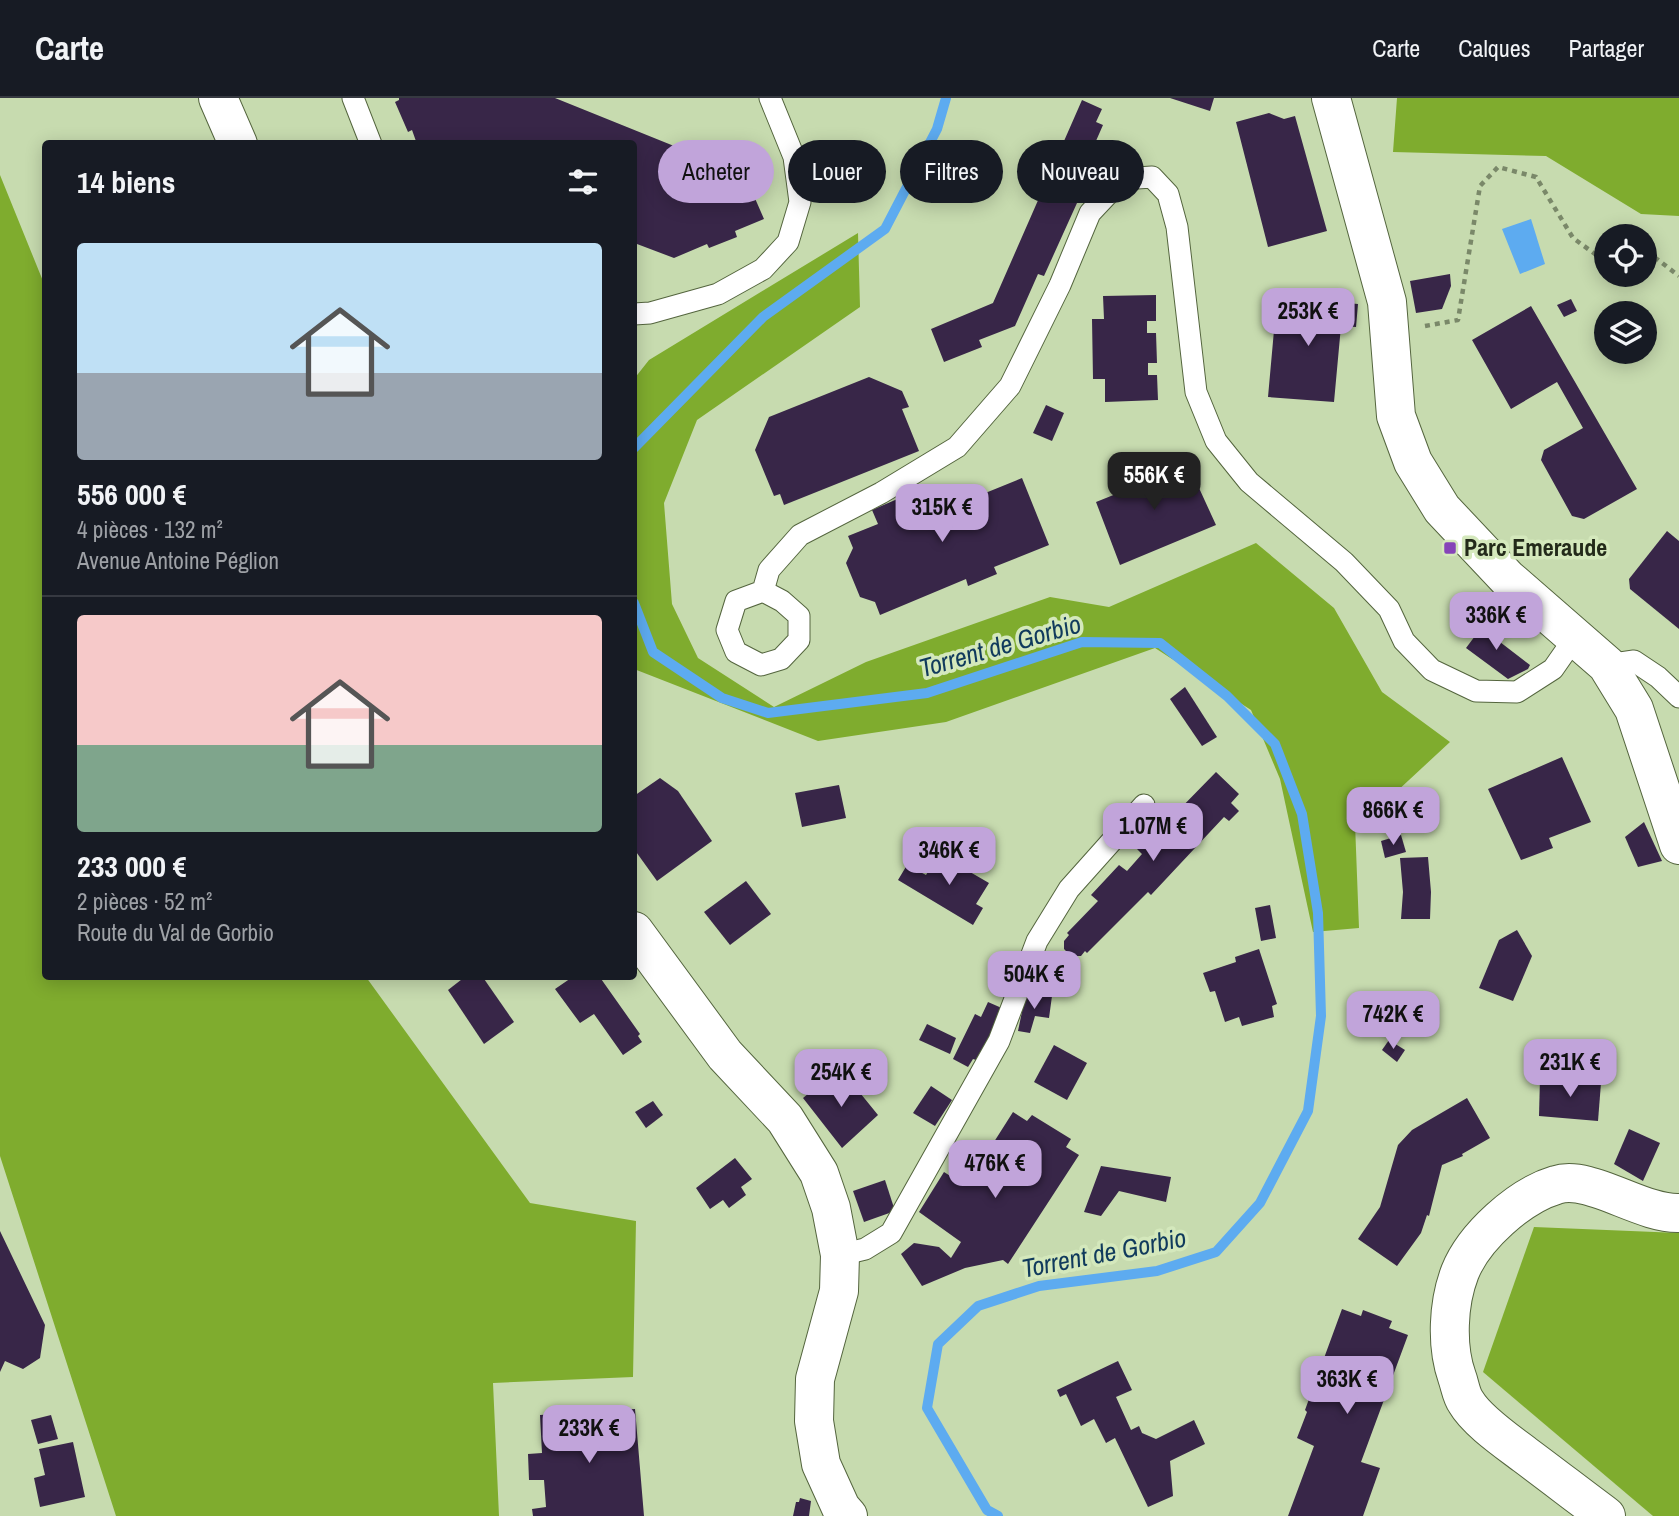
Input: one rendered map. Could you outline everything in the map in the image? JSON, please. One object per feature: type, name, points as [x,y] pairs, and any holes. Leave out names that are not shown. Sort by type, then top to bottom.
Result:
[{"type":"street","points":[[218,98],[236,140]]},
{"type":"street","points":[[1331,98],[1387,302],[1396,416],[1413,461],[1442,509],[1507,578],[1607,665],[1634,709],[1679,845]]},
{"type":"street","points":[[637,935],[725,1055],[785,1119],[819,1173],[831,1208],[840,1255],[839,1291],[815,1379],[814,1421],[821,1464],[841,1508],[848,1516]]},
{"type":"street","points":[[1599,1514],[1495,1432],[1466,1402],[1451,1360],[1449,1322],[1460,1272],[1487,1231],[1520,1203],[1558,1184],[1590,1185],[1632,1203],[1679,1213]]},
{"type":"lane","points":[[354,98],[370,140]]},
{"type":"lane","points":[[637,314],[650,313],[718,294],[763,269],[788,242],[800,202],[794,157],[771,98]]},
{"type":"lane","points":[[763,591],[769,570],[800,535],[881,493],[957,447],[1010,386],[1060,285],[1090,212],[1122,178],[1152,177],[1168,194],[1177,227],[1196,392],[1216,441],[1249,482],[1344,562],[1390,608],[1404,640],[1432,670],[1476,691],[1517,692],[1553,669],[1576,636]]},
{"type":"lane","points":[[1607,665],[1634,661],[1658,677],[1679,696]]},
{"type":"lane","points":[[840,1255],[865,1249],[891,1233],[999,1041],[1037,941],[1069,889],[1144,805]]},
{"type":"path","points":[[1390,330],[1458,320],[1480,186],[1499,167],[1536,177],[1573,238],[1594,253]]},
{"type":"path","points":[[1657,259],[1679,275]]},
{"type":"green space","points":[[1397,98],[1679,98],[1679,216],[1641,214],[1546,156],[1393,152]]},
{"type":"green space","points":[[0,175],[42,279],[42,980],[368,980],[530,1203],[636,1221],[633,1377],[493,1383],[499,1516],[116,1516],[0,1156]]},
{"type":"green space","points":[[858,233],[860,307],[697,420],[664,503],[672,604],[698,658],[774,707],[866,662],[1050,597],[1109,607],[1256,543],[1334,608],[1382,692],[1450,742],[1395,793],[1354,797],[1359,928],[1313,932],[1280,779],[1251,710],[1155,648],[946,722],[818,741],[637,670],[637,375],[649,360]]},
{"type":"green space","points":[[1534,1227],[1679,1233],[1679,1516],[1653,1516],[1483,1372]]},
{"type":"water","points":[[1531,219],[1545,264],[1520,274],[1502,229]]},
{"type":"building","points":[[399,98],[555,98],[659,140],[658,203],[757,203],[764,219],[735,231],[737,237],[709,248],[707,244],[674,258],[637,244],[637,140],[416,140],[412,130],[408,132],[395,102]]},
{"type":"building","points":[[1170,98],[1214,98],[1210,111]]},
{"type":"building","points":[[1082,100],[1102,109],[1096,122],[1103,125],[1096,140],[1064,140]]},
{"type":"building","points":[[1269,113],[1284,119],[1295,116],[1327,231],[1268,247],[1236,122]]},
{"type":"building","points":[[1037,203],[1077,203],[1044,276],[1038,274],[1015,326],[979,340],[982,347],[944,362],[931,329],[993,303]]},
{"type":"building","points":[[1450,274],[1451,286],[1442,309],[1416,313],[1410,281]]},
{"type":"building","points":[[1156,295],[1156,321],[1147,321],[1147,333],[1156,333],[1157,363],[1148,363],[1148,375],[1157,375],[1158,400],[1105,402],[1105,379],[1093,379],[1092,319],[1104,319],[1103,296]]},
{"type":"building","points":[[1277,297],[1358,304],[1356,327],[1341,326],[1334,402],[1268,397]]},
{"type":"building","points":[[1571,299],[1577,311],[1564,317],[1557,305]]},
{"type":"building","points":[[1531,306],[1637,489],[1584,519],[1572,516],[1541,460],[1544,450],[1583,428],[1557,382],[1511,409],[1472,340]]},
{"type":"building","points":[[869,377],[902,391],[909,407],[902,409],[919,451],[784,505],[780,494],[774,496],[755,450],[769,417]]},
{"type":"building","points":[[1046,405],[1064,413],[1052,441],[1033,433]]},
{"type":"building","points":[[1188,464],[1216,525],[1120,565],[1096,502],[1126,490],[1122,479],[1154,465],[1158,477]]},
{"type":"building","points":[[1022,478],[1049,545],[994,567],[997,574],[968,586],[966,579],[880,615],[875,602],[860,597],[846,563],[853,548],[848,536],[878,524],[872,510],[902,497],[908,512],[968,487],[973,498]]},
{"type":"building","points":[[1667,531],[1679,541],[1679,629],[1630,589],[1629,579]]},
{"type":"building","points":[[1487,620],[1505,635],[1500,642],[1530,665],[1528,669],[1508,679],[1466,648]]},
{"type":"building","points":[[1185,687],[1217,737],[1202,746],[1170,699]]},
{"type":"building","points":[[1562,757],[1591,822],[1549,838],[1553,848],[1521,860],[1488,789]]},
{"type":"building","points":[[1216,772],[1239,794],[1231,803],[1239,811],[1229,821],[1224,817],[1151,895],[1148,892],[1087,953],[1085,951],[1081,956],[1071,956],[1064,949],[1064,941],[1069,935],[1067,933],[1098,901],[1091,895],[1119,865],[1127,871],[1142,854],[1137,849]]},
{"type":"building","points":[[660,778],[678,791],[712,841],[657,881],[637,853],[637,794]]},
{"type":"building","points":[[839,785],[846,818],[802,827],[795,793]]},
{"type":"building","points":[[1644,822],[1662,861],[1638,867],[1625,837]]},
{"type":"building","points":[[1401,835],[1406,852],[1385,858],[1381,841]]},
{"type":"building","points":[[939,854],[989,883],[976,904],[983,908],[973,925],[898,880],[907,865],[926,875]]},
{"type":"building","points":[[1428,857],[1430,919],[1401,919],[1403,892],[1400,858]]},
{"type":"building","points":[[746,881],[771,914],[730,945],[704,912]]},
{"type":"building","points":[[1270,905],[1276,938],[1261,941],[1255,908]]},
{"type":"building","points":[[1517,930],[1532,956],[1513,1001],[1479,988],[1499,940]]},
{"type":"building","points":[[1259,949],[1277,1004],[1272,1006],[1274,1017],[1242,1026],[1239,1017],[1225,1022],[1215,991],[1210,992],[1203,973],[1236,962],[1235,957]]},
{"type":"building","points":[[461,980],[485,980],[514,1022],[484,1044],[448,990]]},
{"type":"building","points":[[568,980],[602,980],[640,1034],[638,1036],[642,1042],[623,1055],[594,1014],[580,1023],[555,989]]},
{"type":"building","points":[[1052,996],[1049,1018],[1035,1016],[1030,1033],[1018,1031],[1025,997]]},
{"type":"building","points":[[988,1002],[1004,1009],[979,1061],[973,1059],[968,1067],[953,1059],[975,1014],[981,1017]]},
{"type":"building","points":[[927,1024],[956,1038],[950,1054],[919,1040]]},
{"type":"building","points":[[1389,1040],[1405,1050],[1397,1062],[1382,1050]]},
{"type":"building","points":[[1054,1045],[1087,1063],[1067,1100],[1034,1082]]},
{"type":"building","points":[[843,1072],[878,1115],[842,1148],[803,1098],[821,1083],[824,1086]]},
{"type":"building","points":[[1540,1078],[1601,1083],[1598,1121],[1539,1116]]},
{"type":"building","points":[[931,1086],[952,1100],[935,1126],[913,1113]]},
{"type":"building","points":[[1467,1098],[1490,1138],[1462,1154],[1463,1156],[1442,1165],[1429,1216],[1427,1215],[1421,1233],[1397,1266],[1358,1239],[1380,1207],[1398,1145],[1412,1130]]},
{"type":"building","points":[[653,1101],[663,1115],[646,1128],[635,1112]]},
{"type":"building","points":[[1013,1112],[1027,1121],[1032,1115],[1071,1139],[1066,1147],[1079,1155],[1008,1264],[1003,1260],[965,1268],[922,1286],[901,1254],[914,1243],[939,1247],[951,1258],[961,1242],[919,1212],[944,1172],[966,1186]]},
{"type":"building","points":[[1629,1129],[1660,1143],[1643,1181],[1614,1164]]},
{"type":"building","points":[[735,1158],[752,1179],[741,1187],[746,1195],[729,1208],[723,1200],[710,1209],[696,1188]]},
{"type":"building","points":[[1101,1166],[1171,1177],[1166,1202],[1119,1191],[1101,1216],[1084,1212]]},
{"type":"building","points":[[885,1180],[895,1211],[864,1222],[853,1191]]},
{"type":"building","points":[[0,1231],[45,1325],[40,1358],[23,1369],[5,1361],[0,1372]]},
{"type":"building","points":[[1342,1309],[1361,1316],[1363,1310],[1392,1321],[1389,1328],[1408,1335],[1361,1462],[1380,1468],[1363,1516],[1288,1516],[1314,1446],[1297,1438]]},
{"type":"building","points":[[1118,1361],[1132,1390],[1116,1397],[1131,1430],[1139,1426],[1142,1433],[1156,1439],[1194,1420],[1205,1444],[1170,1461],[1173,1496],[1148,1507],[1115,1438],[1106,1443],[1094,1419],[1081,1426],[1066,1394],[1060,1397],[1057,1390]]},
{"type":"building","points":[[635,1409],[644,1516],[533,1516],[532,1509],[546,1507],[544,1480],[529,1480],[528,1454],[542,1453],[540,1415]]},
{"type":"building","points":[[51,1415],[58,1439],[38,1444],[31,1420]]},
{"type":"building","points":[[73,1442],[85,1497],[40,1507],[34,1478],[45,1475],[39,1449]]},
{"type":"building","points":[[800,1498],[811,1501],[809,1516],[793,1516],[796,1502],[799,1502]]},
{"type":"waterway","name":"Torrent de Gorbio","points":[[637,445],[763,317],[885,229],[937,129],[946,98]]},
{"type":"waterway","name":"Torrent de Gorbio","points":[[637,611],[653,652],[722,698],[768,713],[927,693],[1082,642],[1160,643],[1227,696],[1275,744],[1302,814],[1318,913],[1321,1016],[1308,1111],[1260,1203],[1216,1252],[1157,1271],[1039,1286],[978,1306],[938,1344],[927,1408],[987,1510],[998,1516]]},
{"type":"place","name":"Parc Emeraude","points":[[1450,548]]}]
